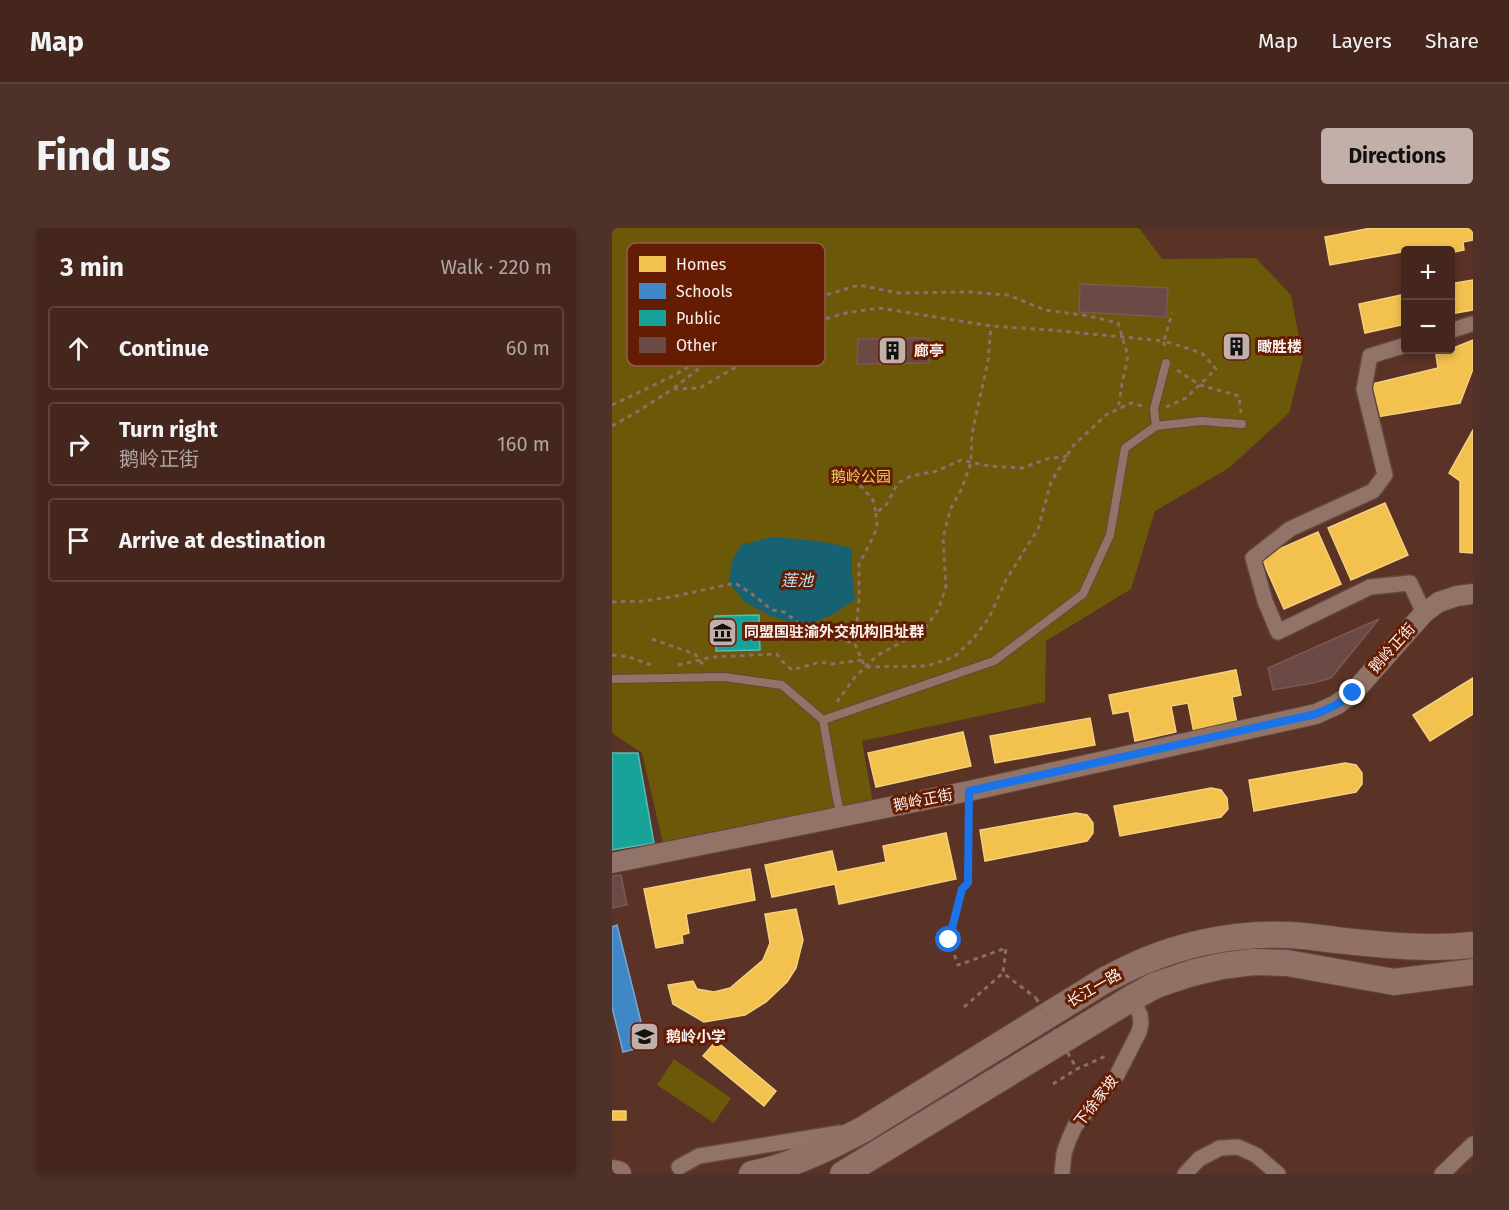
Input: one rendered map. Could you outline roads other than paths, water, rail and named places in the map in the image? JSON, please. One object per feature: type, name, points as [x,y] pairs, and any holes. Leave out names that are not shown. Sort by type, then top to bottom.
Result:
[{"type":"main road","name":"长江一路","points":[[752,1174],[788,1164],[826,1149],[864,1129],[1105,980],[1143,962],[1185,947],[1218,939],[1252,935],[1290,935],[1414,947],[1473,945]]},
{"type":"main road","name":"长江一路","points":[[843,1174],[1132,998],[1156,985],[1192,973],[1253,962],[1287,963],[1394,982],[1473,972]]},
{"type":"main road","points":[[612,1173],[618,1174]]},
{"type":"street","points":[[1455,329],[1471,324]]},
{"type":"street","points":[[1401,347],[1370,356],[1364,389],[1385,475],[1373,491],[1290,529],[1253,558],[1265,601],[1278,632],[1370,587],[1410,583],[1424,613]]},
{"type":"street","name":"鹅岭正街","points":[[612,863],[969,791],[1316,714],[1336,705],[1353,693],[1424,613],[1439,602],[1473,594]]},
{"type":"street","name":"下徐家坡","points":[[1062,1174],[1064,1153],[1075,1126],[1117,1075],[1138,1032],[1141,1023],[1140,1016],[1132,998]]},
{"type":"street","points":[[679,1167],[699,1156],[864,1129]]},
{"type":"street","points":[[1442,1174],[1473,1144]]},
{"type":"street","points":[[1185,1174],[1199,1159],[1220,1148],[1238,1147],[1256,1155],[1278,1174]]},
{"type":"lane","points":[[1156,426],[1154,409],[1166,363]]},
{"type":"lane","points":[[823,720],[994,662],[1083,594],[1110,535],[1125,448],[1156,426],[1201,421],[1242,424]]},
{"type":"lane","points":[[612,679],[724,677],[782,685],[823,720],[841,817]]},
{"type":"water","name":"莲池","points":[[772,537],[818,541],[852,548],[855,600],[830,616],[803,626],[771,616],[745,602],[729,583],[732,561],[741,545]]},
{"type":"place","name":"瞰胜楼","points":[[1236,347]]},
{"type":"place","name":"廊亭","points":[[893,351]]},
{"type":"place","name":"同盟国驻渝外交机构旧址群","points":[[723,632]]},
{"type":"place","name":"鹅岭小学","points":[[645,1037]]},
{"type":"park label","name":"鹅岭公园","points":[[861,477]]}]
